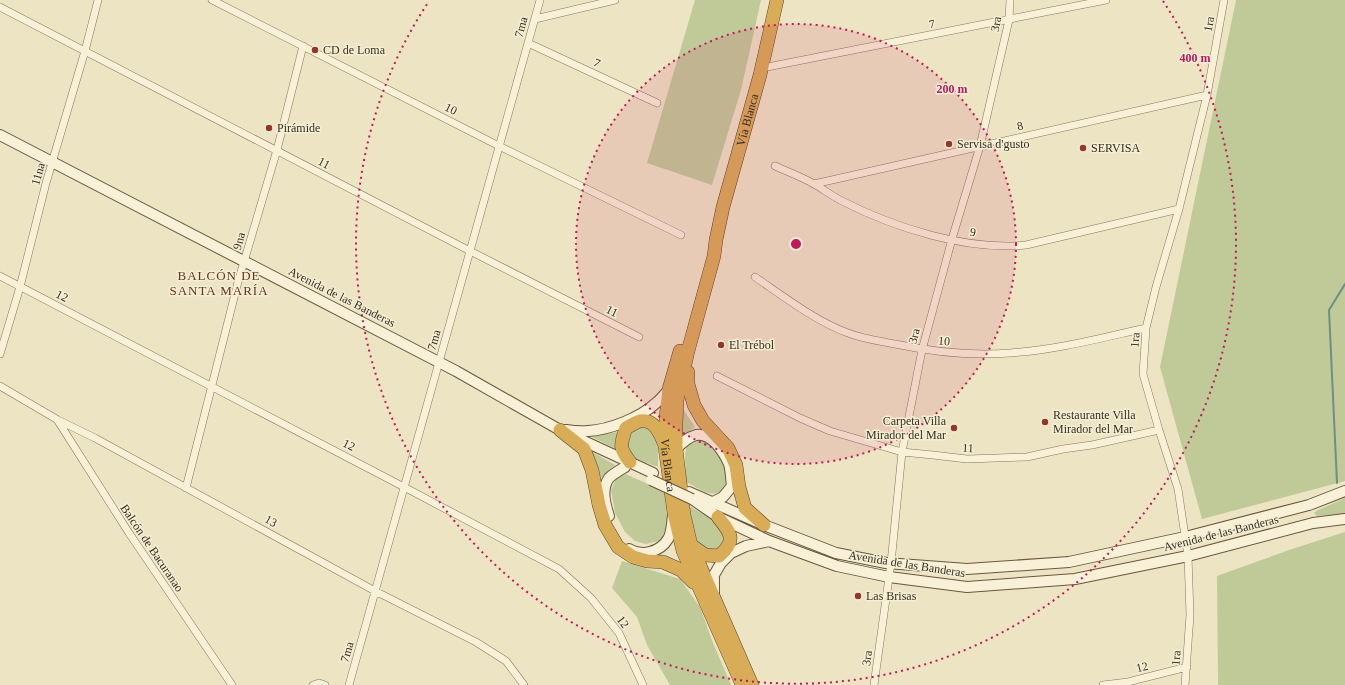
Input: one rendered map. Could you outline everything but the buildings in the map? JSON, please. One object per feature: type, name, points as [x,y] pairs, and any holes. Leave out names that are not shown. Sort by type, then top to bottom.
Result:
[{"type":"highway","name":"Vía Blanca","points":[[752,685],[691,545],[670,448],[677,400],[688,351],[714,256],[723,207],[762,68],[777,0]]},
{"type":"highway","name":"Vía Blanca","points":[[716,240],[707,254],[669,389],[666,418],[670,448],[674,512],[683,551],[742,685]]},
{"type":"highway","points":[[688,351],[688,384],[694,405],[703,421],[728,448],[736,465],[739,487],[745,508],[764,525]]},
{"type":"highway","points":[[627,464],[622,452],[622,441],[626,428],[640,421],[654,425],[670,448]]},
{"type":"highway","points":[[560,430],[584,449],[592,470],[599,505],[605,525],[618,547],[633,557],[648,561],[663,562],[681,570],[699,588]]},
{"type":"highway","points":[[691,545],[705,555],[719,556],[726,550],[730,540],[728,530],[718,517]]},
{"type":"main road","name":"Avenida de las Banderas","points":[[0,136],[439,363],[560,430],[690,496],[718,517],[769,541],[837,566],[889,577],[967,586],[1075,579],[1188,556],[1313,523],[1345,519]]},
{"type":"main road","points":[[560,430],[588,431],[604,429],[620,424],[656,404],[669,389]]},
{"type":"main road","points":[[670,448],[698,435],[709,438],[721,449],[730,466],[732,486],[723,498],[713,502]]},
{"type":"main road","points":[[627,464],[610,478],[605,488],[605,505],[611,522],[622,544],[633,551],[646,553],[660,548],[669,538],[674,512]]},
{"type":"main road","name":"Avenida de las Banderas","points":[[690,496],[713,502],[764,525],[836,552],[891,563],[967,569],[1069,562],[1185,537],[1309,506],[1345,491]]},
{"type":"main road","points":[[714,598],[714,575],[721,563],[731,553],[746,546],[769,541]]},
{"type":"street","name":"11na","points":[[0,354],[20,287],[57,142],[85,51],[98,0]]},
{"type":"street","name":"10","points":[[212,0],[499,146],[681,235]]},
{"type":"street","name":"7ma","points":[[349,685],[540,0]]},
{"type":"street","points":[[535,19],[615,0]]},
{"type":"street","name":"3ra","points":[[874,685],[891,563],[902,452],[922,350],[952,240],[980,146],[1009,20],[1010,0]]},
{"type":"street","name":"7","points":[[762,68],[1106,0]]},
{"type":"street","name":"1ra","points":[[1185,685],[1190,615],[1188,556],[1178,489],[1143,374],[1146,328],[1156,286],[1179,209],[1207,95],[1224,0]]},
{"type":"street","name":"11","points":[[0,7],[639,337]]},
{"type":"street","name":"7","points":[[528,43],[657,103]]},
{"type":"street","name":"9na","points":[[186,488],[244,262],[277,150],[303,46]]},
{"type":"street","name":"8","points":[[814,184],[1207,95]]},
{"type":"street","name":"9","points":[[775,166],[814,184],[843,202],[918,233],[990,246],[1008,247],[1026,245],[1179,209]]},
{"type":"street","name":"12","points":[[0,276],[559,569],[591,598],[619,634],[643,685]]},
{"type":"street","name":"10","points":[[755,277],[809,313],[848,333],[922,350],[975,354],[1010,353],[1046,349],[1146,328]]},
{"type":"street","name":"11","points":[[717,376],[800,418],[830,431],[902,452],[967,459],[1027,457],[1092,445],[1159,430]]},
{"type":"street","name":"13","points":[[0,386],[58,420],[95,438],[376,591],[476,642],[506,661],[524,685]]},
{"type":"street","name":"Balcón de Bacuranao","points":[[58,420],[129,534],[232,685]]},
{"type":"street","name":"12","points":[[1103,685],[1128,682],[1187,667]]},
{"type":"street","points":[[313,685],[319,683],[325,685]]},
{"type":"green space","points":[[695,0],[761,0],[741,90],[712,185],[647,163]]},
{"type":"green space","points":[[1236,0],[1345,0],[1345,481],[1202,519],[1160,367]]},
{"type":"green space","points":[[683,409],[695,427],[682,436]]},
{"type":"green space","points":[[633,427],[650,427],[658,445],[658,467],[633,458],[628,450],[628,433]]},
{"type":"green space","points":[[618,432],[618,450],[590,436]]},
{"type":"green space","points":[[695,438],[707,441],[713,445],[721,455],[726,468],[727,488],[721,492],[711,493],[702,491],[686,482],[685,455],[687,444]]},
{"type":"green space","points":[[591,451],[615,465],[601,478]]},
{"type":"green space","points":[[623,473],[664,491],[668,524],[664,535],[658,541],[646,544],[635,541],[625,532],[615,513],[611,490],[616,479]]},
{"type":"green space","points":[[1345,498],[1345,514],[1317,516],[1314,513],[1316,511]]},
{"type":"green space","points":[[689,506],[717,522],[726,538],[717,551],[709,552],[698,544]]},
{"type":"green space","points":[[1345,532],[1345,685],[1218,685],[1217,576]]},
{"type":"green space","points":[[622,561],[680,579],[700,607],[713,643],[731,685],[670,685],[647,645],[637,617],[612,588]]},
{"type":"waterway","points":[[1337,483],[1329,310],[1345,284]]},
{"type":"place","name":"CD de Loma","points":[[315,50]]},
{"type":"place","name":"Pirámide","points":[[269,128]]},
{"type":"place","name":"Servisa d'gusto","points":[[949,144]]},
{"type":"place","name":"SERVISA","points":[[1083,148]]},
{"type":"place","name":"El Trébol","points":[[721,345]]},
{"type":"place","name":"Restaurante Villa Mirador del Mar","points":[[1045,422]]},
{"type":"place","name":"Carpeta Villa Mirador del Mar","points":[[954,428]]},
{"type":"place","name":"Las Brisas","points":[[858,596]]},
{"type":"district","name":"BALCÓN DE SANTA MARÍA","points":[[219,282]]}]
